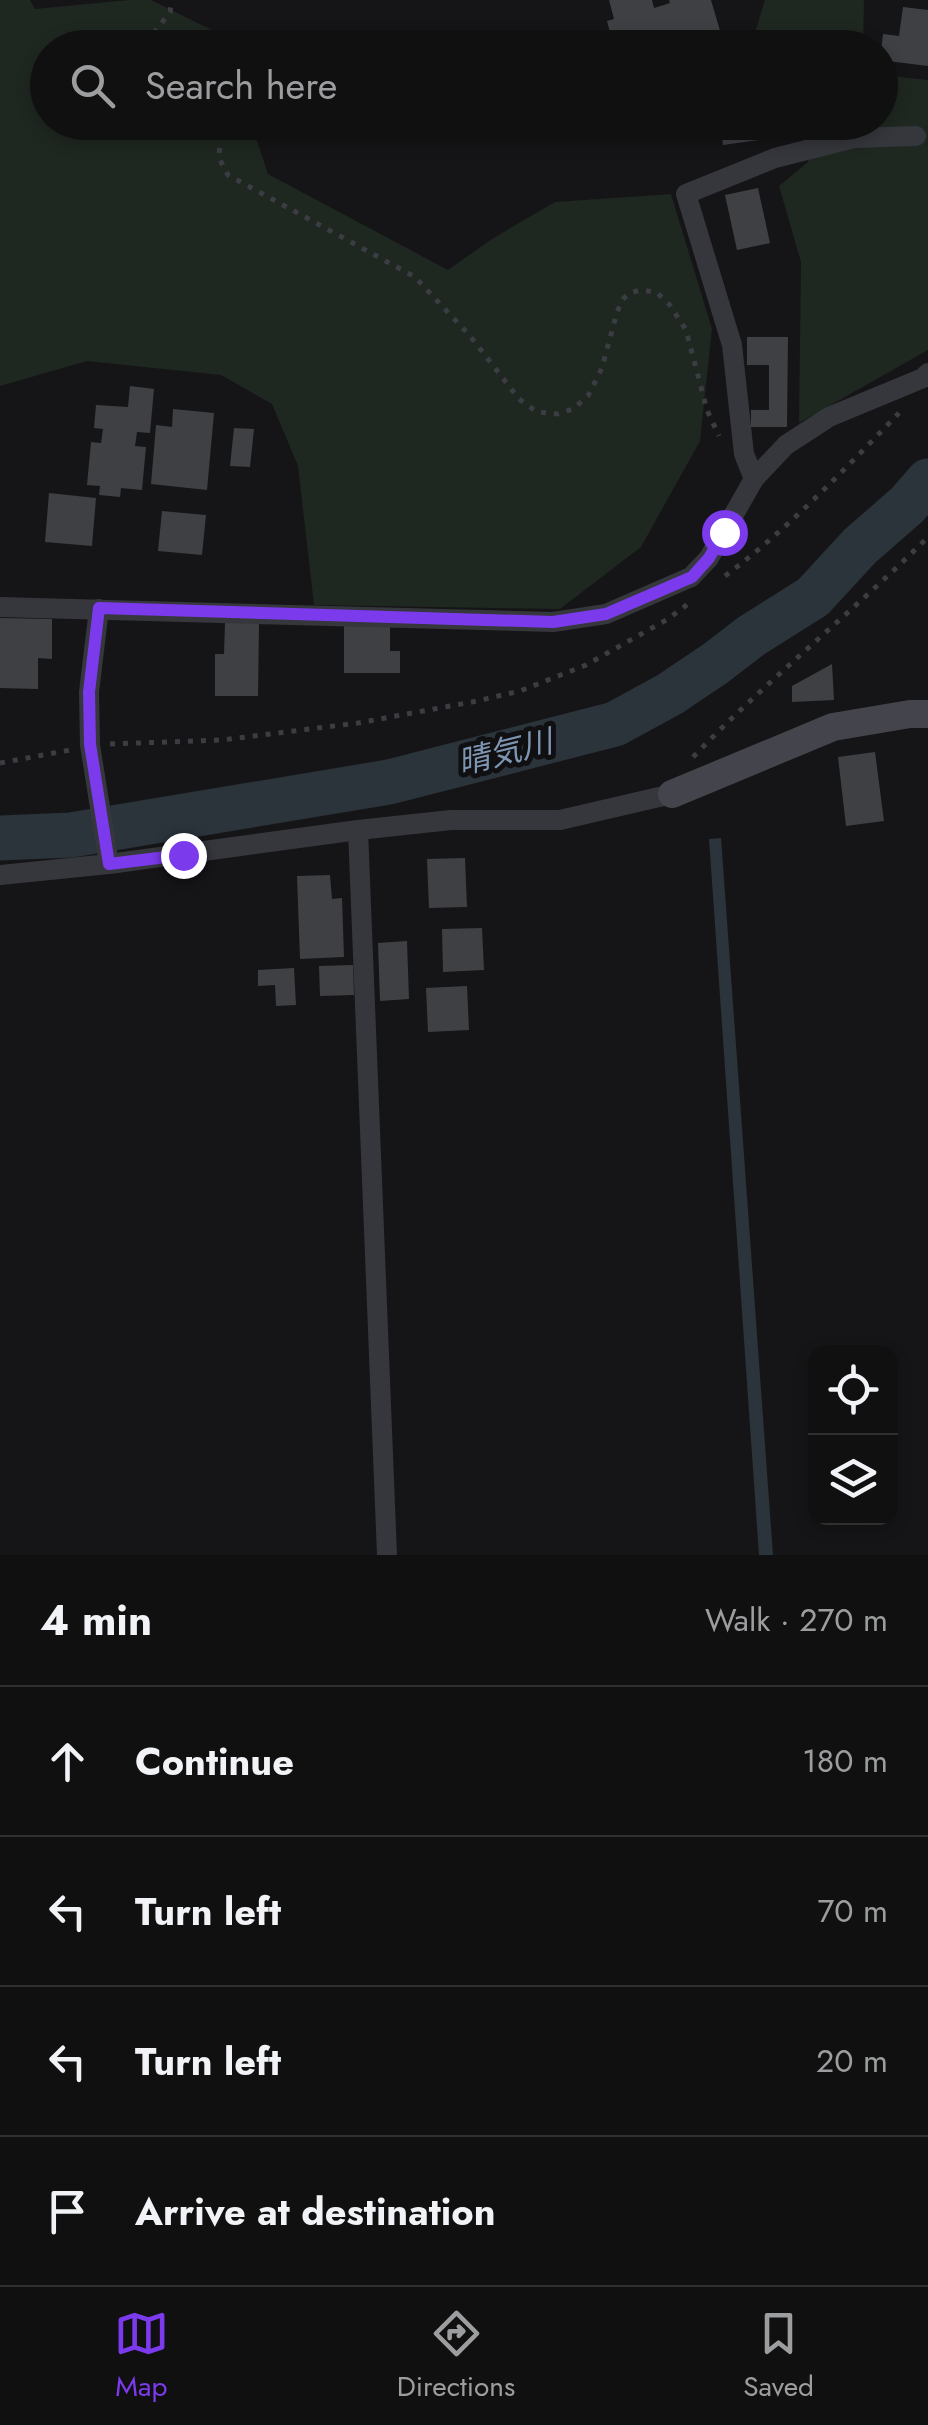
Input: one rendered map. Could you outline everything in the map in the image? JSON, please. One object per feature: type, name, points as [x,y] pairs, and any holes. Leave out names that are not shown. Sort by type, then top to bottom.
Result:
[{"type":"street","points":[[898,137],[916,136]]},
{"type":"street","points":[[754,479],[744,454],[732,344],[686,194],[775,158],[846,140]]},
{"type":"street","points":[[0,607],[553,622],[606,614],[692,577],[709,558],[754,479],[786,445],[830,417],[928,373]]},
{"type":"street","points":[[99,608],[89,692],[90,744],[109,864]]},
{"type":"street","points":[[0,875],[451,820],[560,820],[672,794],[832,727],[928,714]]},
{"type":"street","points":[[358,830],[386,1555]]},
{"type":"path","points":[[156,30],[170,12],[172,0]]},
{"type":"path","points":[[220,140],[219,158],[228,175],[414,277],[470,336],[519,399],[537,412],[558,414],[572,410],[588,396],[602,368],[623,299],[640,290],[656,292],[686,330],[706,410],[722,441]]},
{"type":"path","points":[[672,794],[693,756],[928,538]]},
{"type":"path","points":[[0,763],[90,744]]},
{"type":"shaded area","points":[[0,0],[30,0],[35,9],[151,0],[212,30],[30,30],[30,140],[257,140],[268,174],[448,270],[555,202],[671,194],[712,329],[700,441],[641,547],[560,609],[314,605],[298,466],[272,404],[221,375],[87,361],[0,386]]},
{"type":"shaded area","points":[[765,0],[864,0],[863,30],[756,30]]},
{"type":"shaded area","points":[[898,77],[928,80],[928,350],[799,423],[801,262],[779,186],[808,162],[806,140],[898,140]]},
{"type":"shaded area","points":[[721,838],[773,1555],[759,1555],[709,839]]},
{"type":"building","points":[[609,0],[652,0],[654,8],[670,3],[669,0],[711,0],[720,30],[609,30],[607,21],[614,19]]},
{"type":"building","points":[[903,7],[928,10],[928,66],[898,62]]},
{"type":"building","points":[[722,140],[759,140],[723,145]]},
{"type":"building","points":[[758,188],[770,243],[737,250],[725,195]]},
{"type":"building","points":[[747,337],[788,337],[787,427],[751,427],[751,410],[769,410],[769,365],[747,365]]},
{"type":"building","points":[[130,386],[154,389],[150,433],[137,432],[135,446],[146,447],[142,490],[121,488],[120,497],[99,495],[100,486],[87,485],[91,442],[101,443],[103,429],[94,428],[96,405],[128,407]]},
{"type":"building","points":[[173,409],[214,413],[207,490],[151,484],[156,425],[172,427]]},
{"type":"building","points":[[234,428],[254,429],[250,467],[230,466]]},
{"type":"building","points":[[49,493],[96,498],[92,546],[45,542]]},
{"type":"building","points":[[162,511],[206,515],[202,555],[158,551]]},
{"type":"building","points":[[0,618],[52,619],[52,659],[38,658],[38,689],[0,688]]},
{"type":"building","points":[[225,623],[259,623],[258,696],[215,696],[215,654],[224,654]]},
{"type":"building","points":[[344,626],[390,627],[390,651],[400,651],[400,673],[344,673]]},
{"type":"building","points":[[832,664],[834,700],[792,702],[792,686]]},
{"type":"building","points":[[875,752],[884,821],[846,826],[838,757]]},
{"type":"building","points":[[465,858],[467,907],[429,908],[427,859]]},
{"type":"building","points":[[330,875],[332,899],[342,898],[344,957],[300,959],[297,876]]},
{"type":"building","points":[[482,928],[484,970],[443,972],[442,929]]},
{"type":"building","points":[[407,941],[409,999],[380,1001],[378,943]]},
{"type":"building","points":[[353,965],[354,995],[320,996],[319,966]]},
{"type":"building","points":[[294,968],[296,1005],[276,1006],[275,985],[258,986],[258,970]]},
{"type":"building","points":[[467,986],[469,1030],[428,1032],[426,988]]},
{"type":"waterway","name":"晴気川","points":[[0,838],[71,835],[389,782],[615,724],[670,694],[813,597],[928,481]]},
{"type":"route","points":[[183,855],[109,864],[90,744],[89,692],[99,608],[553,622],[606,614],[692,577],[724,532]]}]
